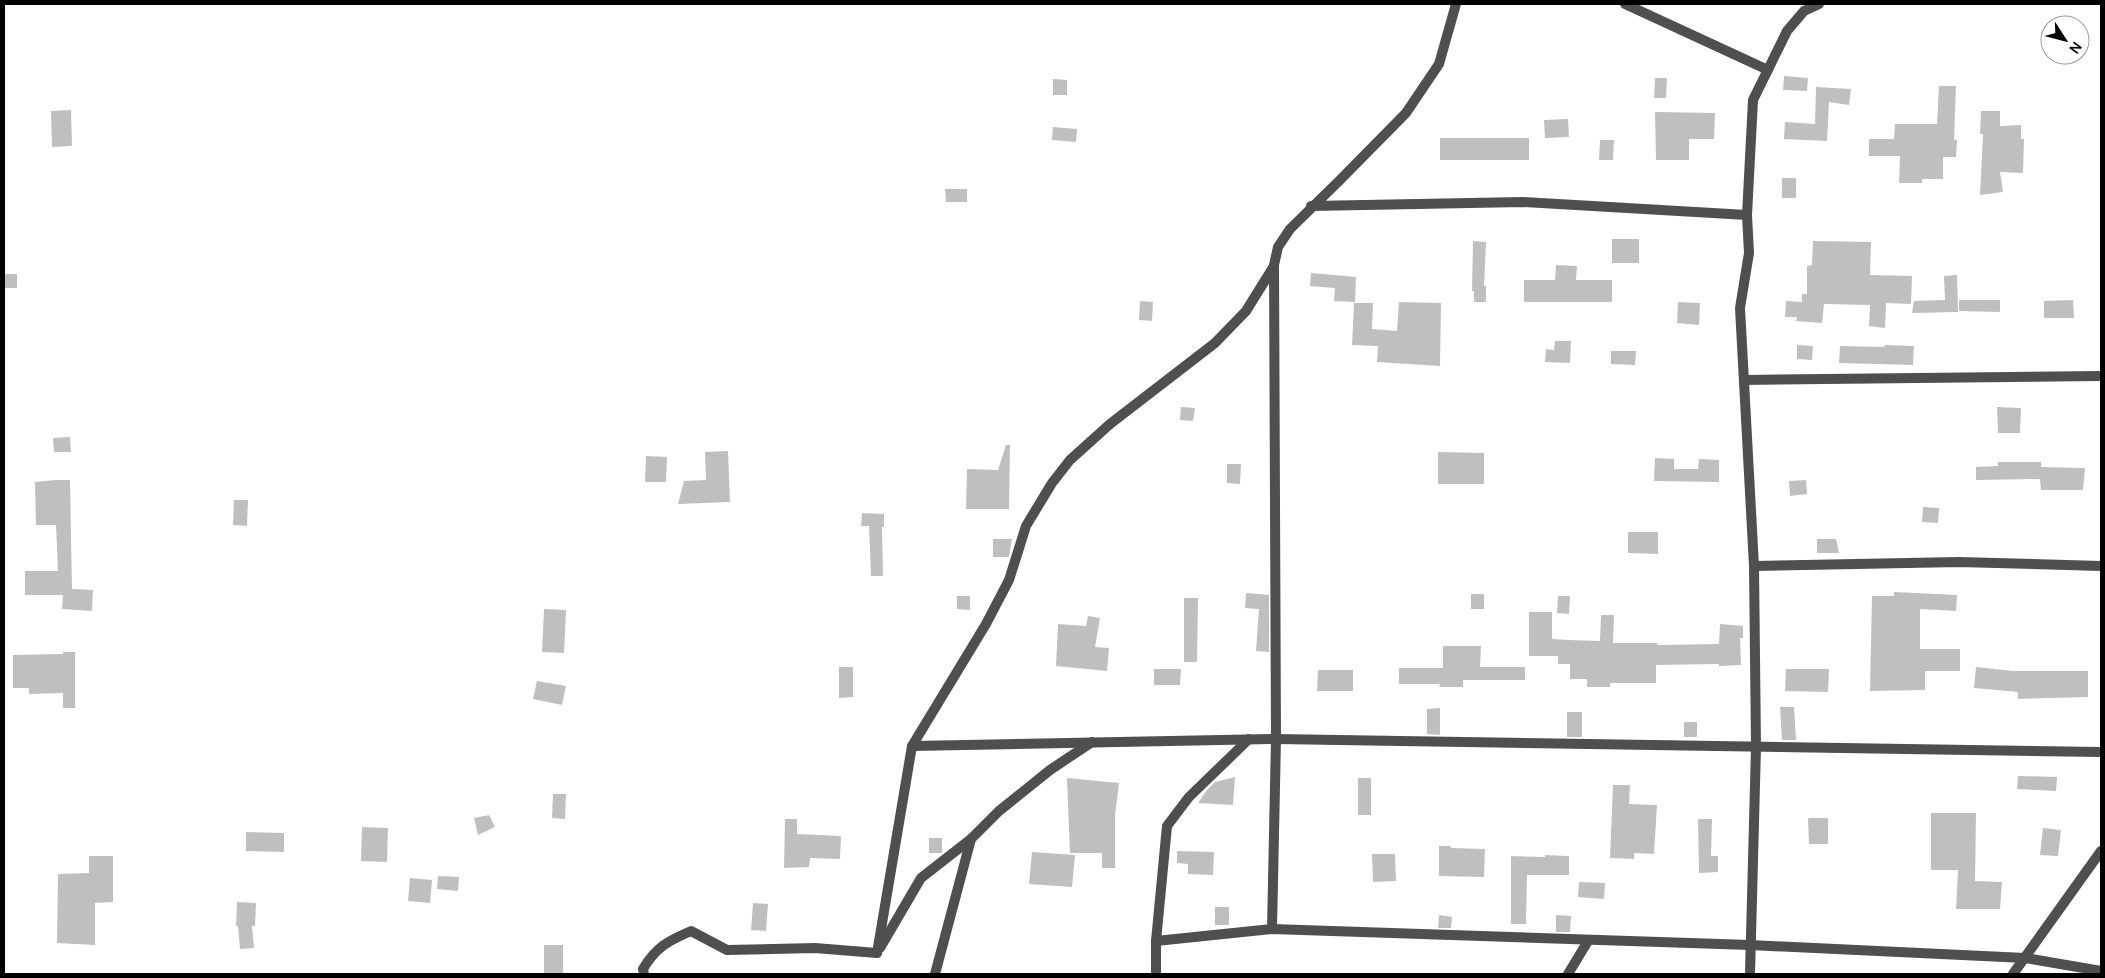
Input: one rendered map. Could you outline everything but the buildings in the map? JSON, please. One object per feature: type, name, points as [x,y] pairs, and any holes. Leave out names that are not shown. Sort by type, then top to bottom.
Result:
[{"type":"street","points":[[1272,929],[1276,739],[1274,265],[1278,247],[1290,229],[1406,113],[1439,64],[1456,4]]},
{"type":"street","points":[[1625,4],[1768,70]]},
{"type":"street","points":[[1750,974],[1756,747],[1754,566],[1740,308],[1749,253],[1747,215],[1753,100],[1787,31],[1804,11],[1819,4]]},
{"type":"street","points":[[1311,206],[1523,202],[1747,215]]},
{"type":"street","points":[[877,953],[912,746],[986,624],[1009,580],[1026,526],[1052,483],[1070,460],[1110,424],[1215,343],[1246,311],[1274,265]]},
{"type":"street","points":[[1744,380],[2101,376]]},
{"type":"street","points":[[1754,566],[1959,562],[2101,566]]},
{"type":"street","points":[[912,746],[1093,741],[1276,739],[2101,752]]},
{"type":"street","points":[[1156,974],[1156,940],[1167,826],[1188,797],[1249,740]]},
{"type":"street","points":[[877,953],[921,878],[971,839],[999,811],[1050,770],[1093,741]]},
{"type":"street","points":[[935,974],[971,839]]},
{"type":"street","points":[[2013,974],[2101,851]]},
{"type":"street","points":[[1156,940],[1272,929],[1750,945],[2026,958],[2101,971]]},
{"type":"street","points":[[644,974],[643,969],[650,958],[666,942],[691,932],[727,950],[815,948],[877,953]]},
{"type":"street","points":[[1568,974],[1588,941]]}]
